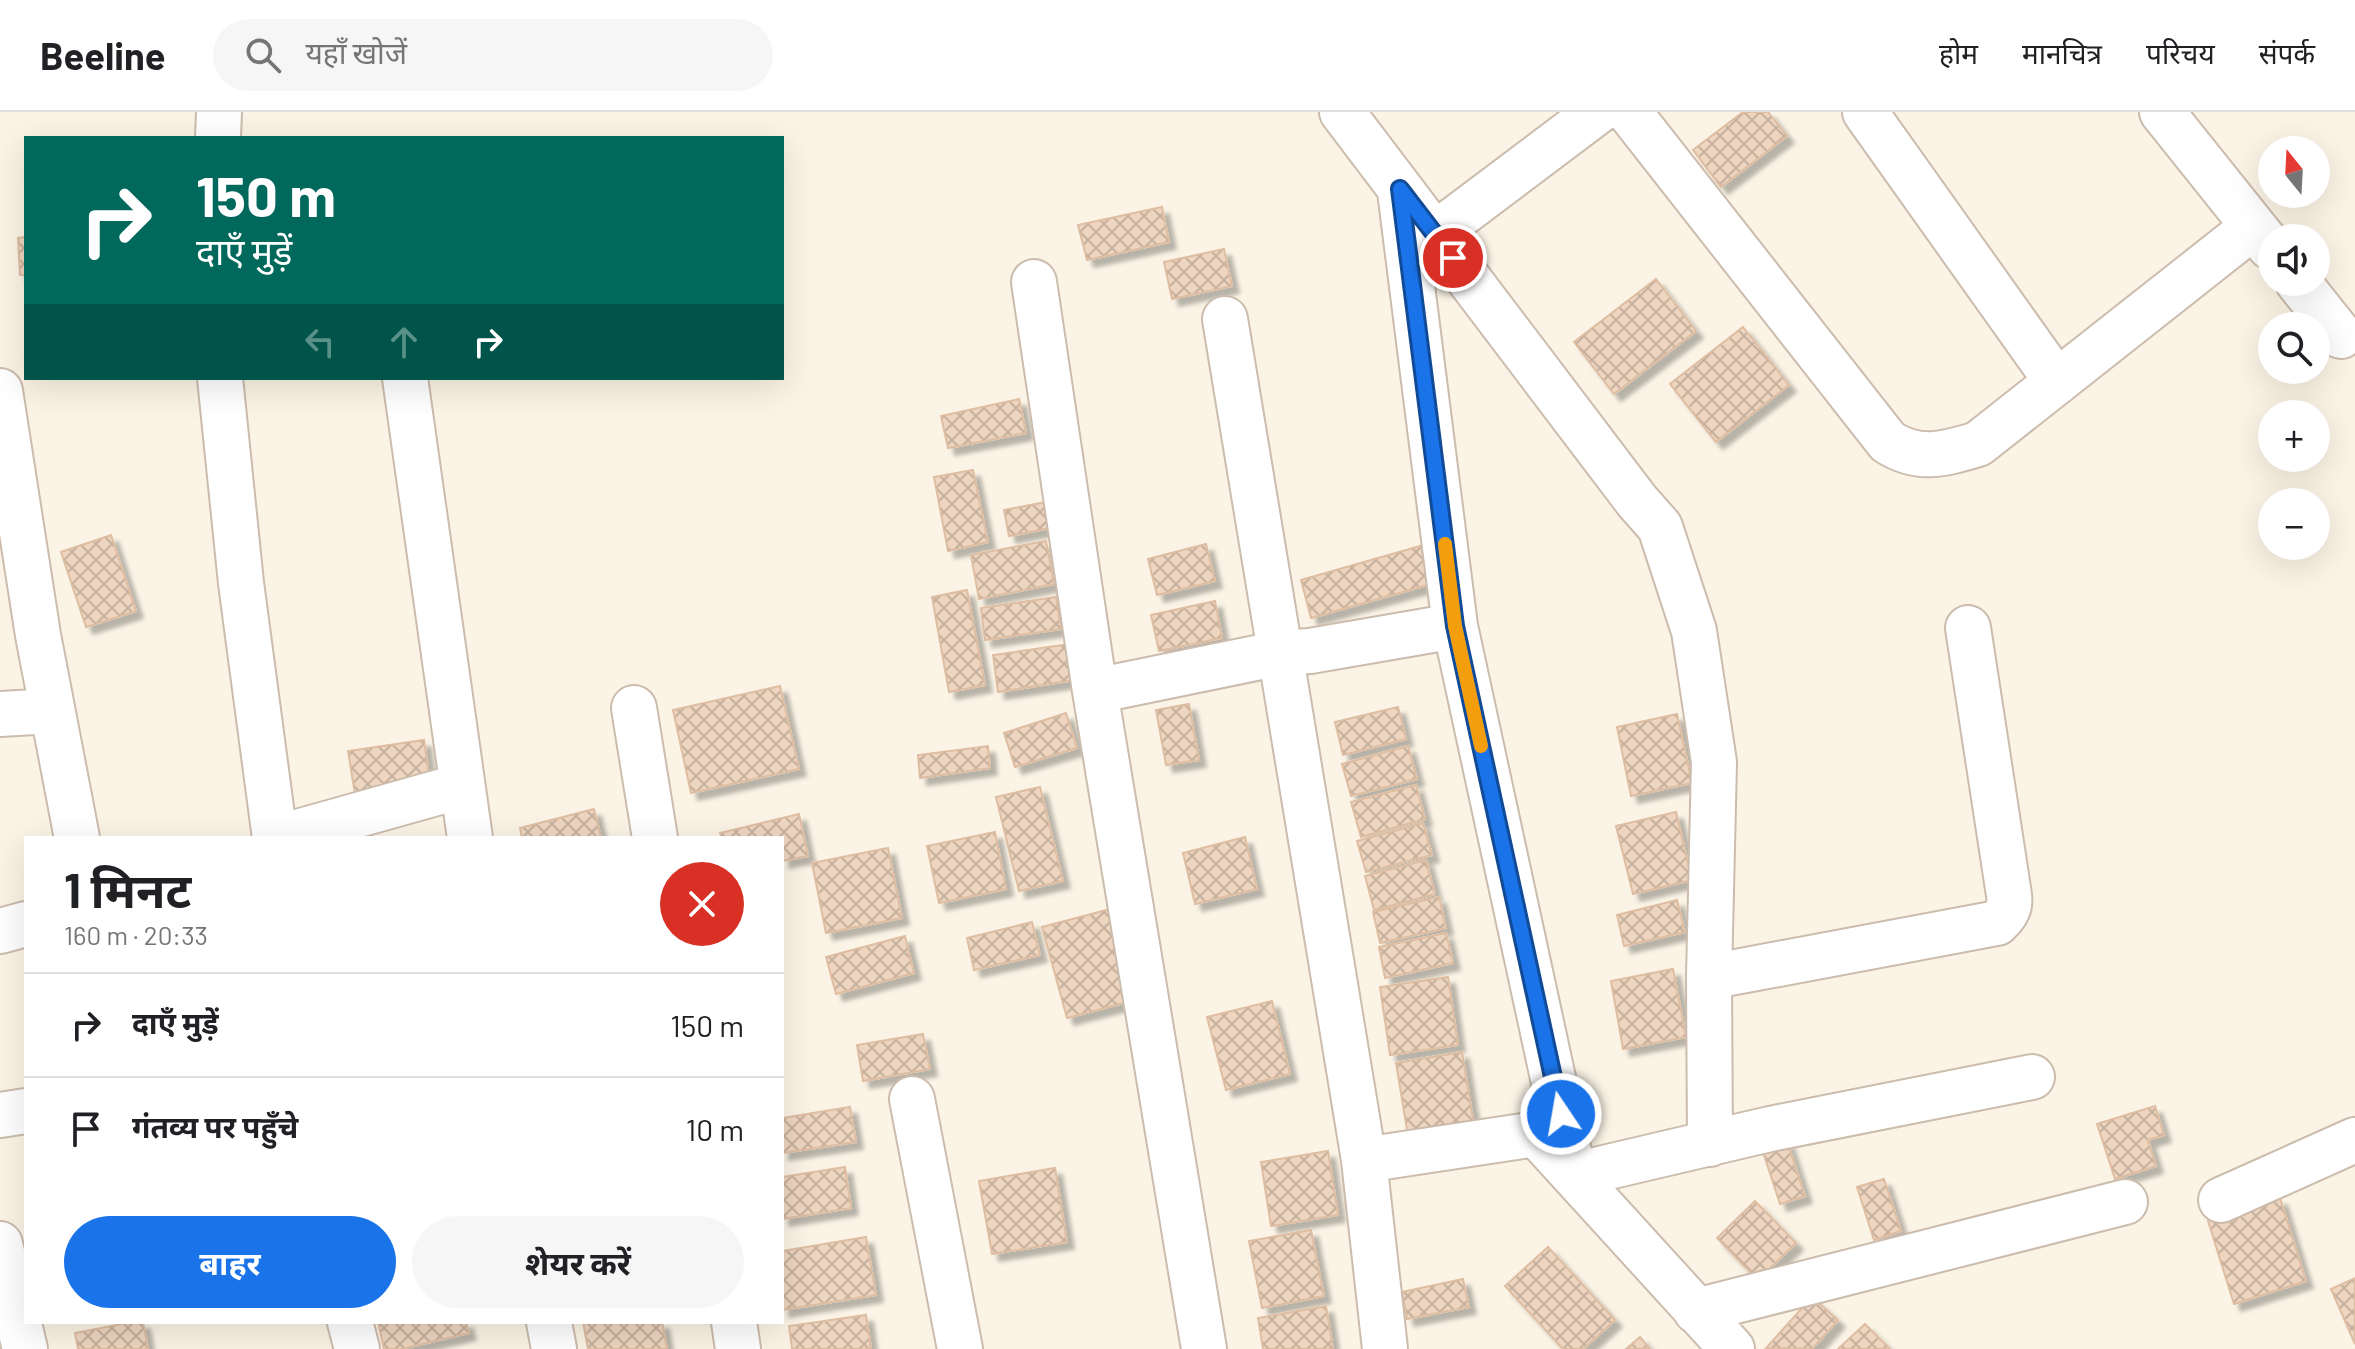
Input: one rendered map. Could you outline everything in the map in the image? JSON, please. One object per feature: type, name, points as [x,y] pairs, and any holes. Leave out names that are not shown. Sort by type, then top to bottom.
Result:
[{"type":"street","points":[[218,136],[219,112]]},
{"type":"street","points":[[1342,112],[1637,501],[1660,527],[1694,631],[1714,762],[1709,977],[1710,1144]]},
{"type":"street","points":[[1435,234],[1597,112]]},
{"type":"street","points":[[1629,112],[1888,442],[1903,451],[1935,456],[1978,444],[2057,382],[2258,241]]},
{"type":"street","points":[[1865,112],[2057,382]]},
{"type":"street","points":[[2162,112],[2258,232]]},
{"type":"street","points":[[1400,189],[1455,626],[1574,1175]]},
{"type":"street","points":[[1034,282],[1095,691],[1204,1349]]},
{"type":"street","points":[[2309,296],[2341,336]]},
{"type":"street","points":[[1225,319],[1364,1160],[1385,1349]]},
{"type":"street","points":[[220,380],[241,583],[275,836]]},
{"type":"street","points":[[405,380],[470,836]]},
{"type":"street","points":[[0,391],[38,635],[77,836]]},
{"type":"street","points":[[1095,691],[1280,653],[1310,651],[1455,626]]},
{"type":"street","points":[[1709,977],[1997,923],[2006,914],[2010,906],[2007,882],[1968,628]]},
{"type":"street","points":[[634,708],[655,836]]},
{"type":"street","points":[[0,714],[52,711]]},
{"type":"street","points":[[282,836],[461,786]]},
{"type":"street","points":[[0,931],[24,925]]},
{"type":"street","points":[[1574,1175],[1770,1129],[2032,1077]]},
{"type":"street","points":[[912,1099],[960,1349]]},
{"type":"street","points":[[0,1115],[24,1111]]},
{"type":"street","points":[[1364,1160],[1536,1134],[1732,1349]]},
{"type":"street","points":[[2221,1200],[2355,1140]]},
{"type":"street","points":[[1696,1311],[2125,1202]]},
{"type":"street","points":[[0,1244],[17,1325]]},
{"type":"street","points":[[351,1324],[357,1349]]},
{"type":"street","points":[[549,1324],[554,1349]]},
{"type":"street","points":[[734,1324],[738,1349]]},
{"type":"building","points":[[1743,112],[1768,112],[1787,136],[1721,187],[1693,150]]},
{"type":"building","points":[[1162,207],[1169,242],[1087,260],[1078,225]]},
{"type":"building","points":[[24,237],[24,275],[20,275],[18,238]]},
{"type":"building","points":[[1224,249],[1232,286],[1172,299],[1164,262]]},
{"type":"building","points":[[1656,279],[1696,331],[1614,394],[1574,342]]},
{"type":"building","points":[[1743,327],[1789,385],[1716,442],[1670,384]]},
{"type":"building","points":[[1019,399],[1026,433],[948,448],[941,416]]},
{"type":"building","points":[[973,470],[988,542],[948,551],[934,477]]},
{"type":"building","points":[[1051,501],[1056,527],[1009,536],[1004,510]]},
{"type":"building","points":[[111,535],[136,611],[86,627],[61,552]]},
{"type":"building","points":[[1046,541],[1054,584],[979,599],[971,555]]},
{"type":"building","points":[[1206,544],[1215,581],[1157,595],[1148,559]]},
{"type":"building","points":[[1427,544],[1438,582],[1311,618],[1301,580]]},
{"type":"building","points":[[967,590],[985,685],[949,692],[932,597]]},
{"type":"building","points":[[1056,597],[1061,629],[985,640],[981,608]]},
{"type":"building","points":[[1215,601],[1222,638],[1159,651],[1151,615]]},
{"type":"building","points":[[1070,644],[1075,680],[998,692],[993,655]]},
{"type":"building","points":[[780,686],[799,769],[691,793],[673,710]]},
{"type":"building","points":[[1189,704],[1199,760],[1166,765],[1156,710]]},
{"type":"building","points":[[1398,707],[1406,739],[1343,755],[1335,722]]},
{"type":"building","points":[[1066,713],[1077,748],[1015,767],[1004,733]]},
{"type":"building","points":[[1677,714],[1692,783],[1631,796],[1617,727]]},
{"type":"building","points":[[424,740],[430,783],[355,794],[348,751]]},
{"type":"building","points":[[988,746],[990,768],[920,778],[918,755]]},
{"type":"building","points":[[1408,746],[1417,779],[1351,796],[1342,764]]},
{"type":"building","points":[[1416,785],[1425,819],[1361,837],[1351,802]]},
{"type":"building","points":[[1040,787],[1063,881],[1019,891],[996,797]]},
{"type":"building","points":[[594,809],[601,836],[522,836],[520,828]]},
{"type":"building","points":[[1676,812],[1692,880],[1633,894],[1616,826]]},
{"type":"building","points":[[799,814],[808,856],[784,861],[784,836],[721,836],[720,833]]},
{"type":"building","points":[[1423,823],[1432,855],[1366,872],[1357,841]]},
{"type":"building","points":[[995,832],[1006,889],[939,903],[927,846]]},
{"type":"building","points":[[1245,837],[1257,889],[1195,904],[1183,853]]},
{"type":"building","points":[[888,848],[902,918],[826,933],[812,863]]},
{"type":"building","points":[[1426,860],[1435,894],[1374,910],[1365,876]]},
{"type":"building","points":[[1439,897],[1446,928],[1380,943],[1373,912]]},
{"type":"building","points":[[1677,900],[1685,932],[1624,946],[1617,915]]},
{"type":"building","points":[[1114,908],[1139,999],[1067,1018],[1042,927]]},
{"type":"building","points":[[1032,922],[1040,955],[974,970],[967,938]]},
{"type":"building","points":[[1446,933],[1453,963],[1385,978],[1379,947]]},
{"type":"building","points":[[905,936],[914,973],[836,994],[826,957]]},
{"type":"building","points":[[1673,969],[1686,1037],[1623,1049],[1611,981]]},
{"type":"building","points":[[1448,977],[1458,1045],[1390,1055],[1380,987]]},
{"type":"building","points":[[1272,1001],[1290,1074],[1226,1090],[1207,1017]]},
{"type":"building","points":[[923,1034],[930,1069],[863,1081],[857,1045]]},
{"type":"building","points":[[1462,1052],[1475,1132],[1409,1142],[1396,1063]]},
{"type":"building","points":[[2155,1106],[2164,1135],[2148,1140],[2156,1166],[2115,1179],[2097,1124]]},
{"type":"building","points":[[850,1107],[856,1142],[784,1153],[784,1118]]},
{"type":"building","points":[[1787,1141],[1805,1196],[1780,1204],[1762,1149]]},
{"type":"building","points":[[1328,1151],[1338,1215],[1271,1226],[1261,1162]]},
{"type":"building","points":[[845,1167],[851,1208],[784,1219],[784,1177]]},
{"type":"building","points":[[1055,1168],[1067,1242],[992,1254],[979,1181]]},
{"type":"building","points":[[1884,1179],[1901,1231],[1874,1240],[1857,1187]]},
{"type":"building","points":[[2280,1198],[2306,1281],[2234,1304],[2208,1221]]},
{"type":"building","points":[[1755,1201],[1796,1243],[1758,1280],[1717,1238]]},
{"type":"building","points":[[1311,1230],[1324,1296],[1262,1308],[1249,1241]]},
{"type":"building","points":[[866,1237],[876,1295],[784,1310],[784,1251]]},
{"type":"building","points":[[1548,1247],[1615,1320],[1583,1349],[1563,1349],[1505,1286]]},
{"type":"building","points":[[2355,1278],[2355,1344],[2331,1289]]},
{"type":"building","points":[[1463,1279],[1469,1307],[1407,1319],[1402,1292]]},
{"type":"building","points":[[1812,1297],[1838,1320],[1812,1349],[1766,1348]]},
{"type":"building","points":[[1326,1306],[1333,1349],[1263,1349],[1258,1318]]},
{"type":"building","points":[[866,1315],[871,1349],[792,1349],[789,1326]]},
{"type":"building","points":[[122,1324],[143,1324],[148,1349],[78,1349],[75,1333]]},
{"type":"building","points":[[378,1324],[467,1324],[469,1333],[401,1349],[384,1349]]},
{"type":"building","points":[[583,1324],[662,1324],[667,1349],[588,1349]]},
{"type":"building","points":[[1865,1324],[1890,1349],[1838,1349]]},
{"type":"building","points":[[1640,1337],[1650,1349],[1626,1349]]},
{"type":"slow traffic","points":[[1445,544],[1455,626],[1481,746]]},
{"type":"route","points":[[1453,258],[1400,189],[1455,626],[1561,1114]]}]
